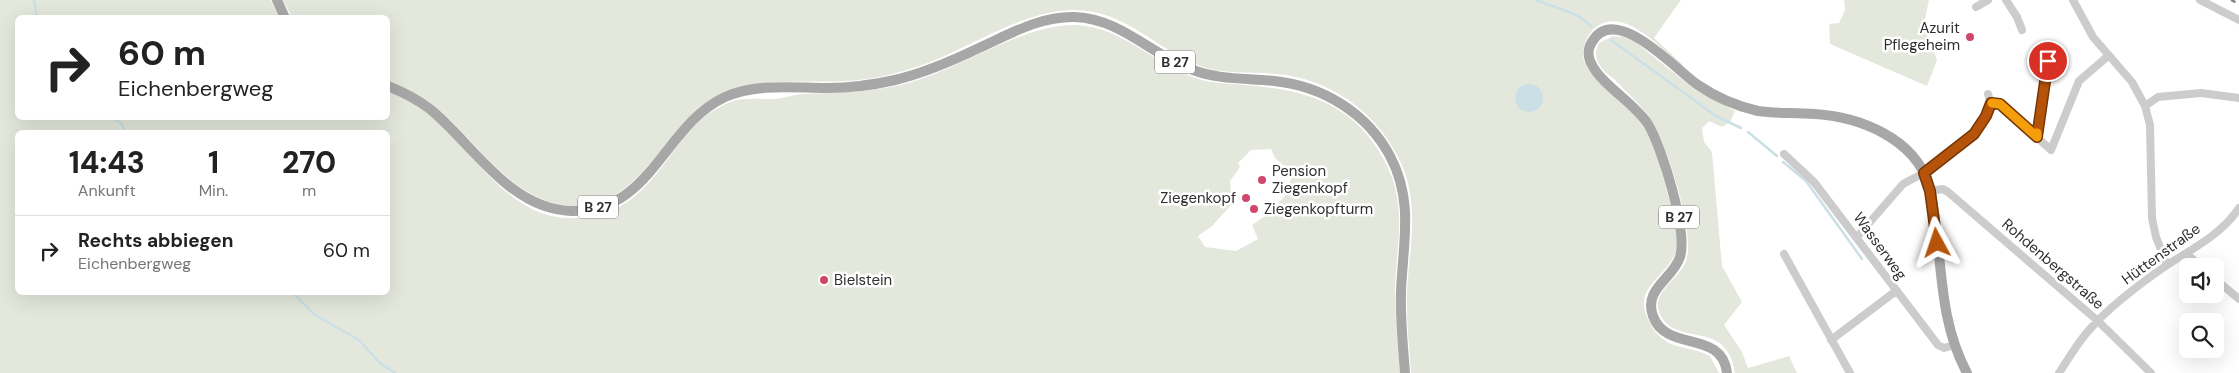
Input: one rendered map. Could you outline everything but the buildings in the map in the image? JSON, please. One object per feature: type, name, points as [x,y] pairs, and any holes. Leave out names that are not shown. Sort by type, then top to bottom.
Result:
[{"type":"main road","points":[[276,0],[284,15]]},
{"type":"main road","name":"B 27","points":[[390,87],[411,96],[431,110],[523,196],[557,209],[581,210],[615,202],[634,190],[694,118],[714,103],[733,94],[765,88],[844,88],[894,80],[937,67],[1043,20],[1071,17],[1098,20],[1125,30],[1174,62],[1200,73],[1289,83],[1318,91],[1347,107],[1369,126],[1391,157],[1405,201],[1407,234],[1401,301],[1405,373]]},
{"type":"main road","name":"B 27","points":[[1727,373],[1724,359],[1717,350],[1707,345],[1668,335],[1654,320],[1650,307],[1652,296],[1658,285],[1673,270],[1681,252],[1682,238],[1678,217],[1655,137],[1637,110],[1596,71],[1590,58],[1590,46],[1602,32],[1613,29],[1625,30],[1636,36],[1700,87],[1727,102],[1752,109],[1829,116],[1865,125],[1896,141],[1912,156],[1924,173],[1930,191],[1943,306],[1954,345],[1966,373]]},
{"type":"street","points":[[1976,7],[1988,0]]},
{"type":"street","points":[[2006,0],[2018,18],[2022,30]]},
{"type":"street","points":[[2073,0],[2080,16],[2108,56],[2132,82],[2145,106],[2150,125],[2152,218],[2156,237],[2167,265]]},
{"type":"street","points":[[2200,0],[2239,20]]},
{"type":"street","points":[[1991,103],[2000,104],[2051,150],[2079,80],[2108,56]]},
{"type":"street","points":[[2037,137],[2048,61]]},
{"type":"street","points":[[2145,106],[2158,97],[2201,93],[2239,98]]},
{"type":"street","points":[[1856,237],[1903,184],[1924,173],[1974,134],[1986,116],[1991,103],[1988,94]]},
{"type":"street","name":"Wasserweg","points":[[1784,154],[1814,182],[1938,345],[1944,348],[1954,345]]},
{"type":"street","name":"Rohdenbergstraße","points":[[1930,191],[1943,189],[1948,192],[2098,321],[2151,373]]},
{"type":"street","name":"Hüttenstraße","points":[[2059,373],[2082,339],[2098,321],[2167,265],[2187,254],[2231,219],[2239,208]]},
{"type":"street","points":[[1784,254],[1850,373]]},
{"type":"street","points":[[2187,254],[2191,258]]},
{"type":"street","points":[[2224,287],[2239,300]]},
{"type":"street","points":[[1831,340],[1896,292]]},
{"type":"shaded area","points":[[0,0],[271,0],[278,15],[15,15],[15,120],[390,120],[390,93],[413,103],[435,119],[496,182],[517,200],[541,213],[568,218],[599,215],[623,205],[642,190],[689,133],[706,116],[728,103],[745,99],[775,99],[802,94],[838,93],[896,86],[919,80],[1032,32],[1076,25],[1093,27],[1122,38],[1178,71],[1199,79],[1268,87],[1308,96],[1342,112],[1371,139],[1383,158],[1396,191],[1399,224],[1395,291],[1400,373],[0,373]],"holes":[[[1271,149],[1275,158],[1293,174],[1284,197],[1278,203],[1290,219],[1274,205],[1265,216],[1252,225],[1258,239],[1236,251],[1205,247],[1198,236],[1212,226],[1232,204],[1230,181],[1240,167],[1238,163],[1251,150]]]},
{"type":"shaded area","points":[[283,0],[1681,0],[1654,38],[1683,65],[1682,67],[1639,30],[1627,24],[1614,21],[1602,24],[1591,32],[1584,46],[1583,57],[1587,68],[1593,75],[1640,121],[1645,129],[1658,158],[1674,216],[1677,247],[1674,257],[1668,266],[1648,289],[1644,307],[1648,319],[1654,331],[1669,343],[1710,356],[1719,373],[1411,373],[1407,290],[1412,205],[1404,172],[1387,138],[1362,110],[1330,89],[1295,77],[1209,69],[1184,59],[1110,16],[1075,10],[1054,12],[1034,17],[1013,24],[933,61],[905,71],[863,80],[757,84],[729,91],[709,101],[691,117],[641,174],[623,190],[602,201],[579,206],[557,204],[536,196],[517,185],[500,171],[436,107],[401,85],[390,81],[390,15],[291,15]]},
{"type":"shaded area","points":[[1844,0],[1929,0],[1924,24],[1937,60],[1927,86],[1830,44],[1829,24],[1839,23],[1845,10]]},
{"type":"shaded area","points":[[1613,36],[1624,37],[1634,41],[1694,89],[1735,111],[1730,122],[1722,127],[1709,121],[1702,128],[1704,142],[1712,152],[1722,266],[1742,302],[1724,325],[1742,352],[1748,368],[1789,356],[1797,373],[1735,373],[1730,356],[1722,345],[1700,335],[1676,330],[1666,323],[1659,312],[1659,298],[1662,292],[1683,268],[1686,261],[1688,249],[1684,214],[1667,154],[1655,126],[1642,107],[1600,66],[1596,56],[1599,43]]},
{"type":"shaded area","points":[[1529,84],[1539,88],[1543,98],[1539,108],[1529,112],[1519,108],[1515,98],[1519,88]]},
{"type":"waterway","points":[[34,0],[36,15]]},
{"type":"waterway","points":[[1536,0],[1577,15],[1591,26]]},
{"type":"waterway","points":[[1611,40],[1716,116],[1741,128]]},
{"type":"waterway","points":[[116,120],[122,124],[124,130]]},
{"type":"waterway","points":[[1748,132],[1777,156]]},
{"type":"waterway","points":[[1783,162],[1806,181],[1862,259]]},
{"type":"waterway","points":[[295,295],[315,315],[359,340],[380,363],[395,373]]},
{"type":"railway","points":[[2231,0],[2239,4]]},
{"type":"slow traffic","points":[[1992,103],[2000,104],[2037,137],[2037,133]]},
{"type":"place","name":"Azurit Pflegeheim","points":[[1970,37]]},
{"type":"place","name":"Pension Ziegenkopf","points":[[1262,180]]},
{"type":"place","name":"Ziegenkopf","points":[[1246,198]]},
{"type":"place","name":"Ziegenkopfturm","points":[[1254,209]]},
{"type":"place","name":"Bielstein","points":[[824,280]]},
{"type":"route","points":[[1937,243],[1930,191],[1924,173],[1964,144],[1974,134],[1986,116],[1991,103],[2000,104],[2037,137],[2048,61]]}]
